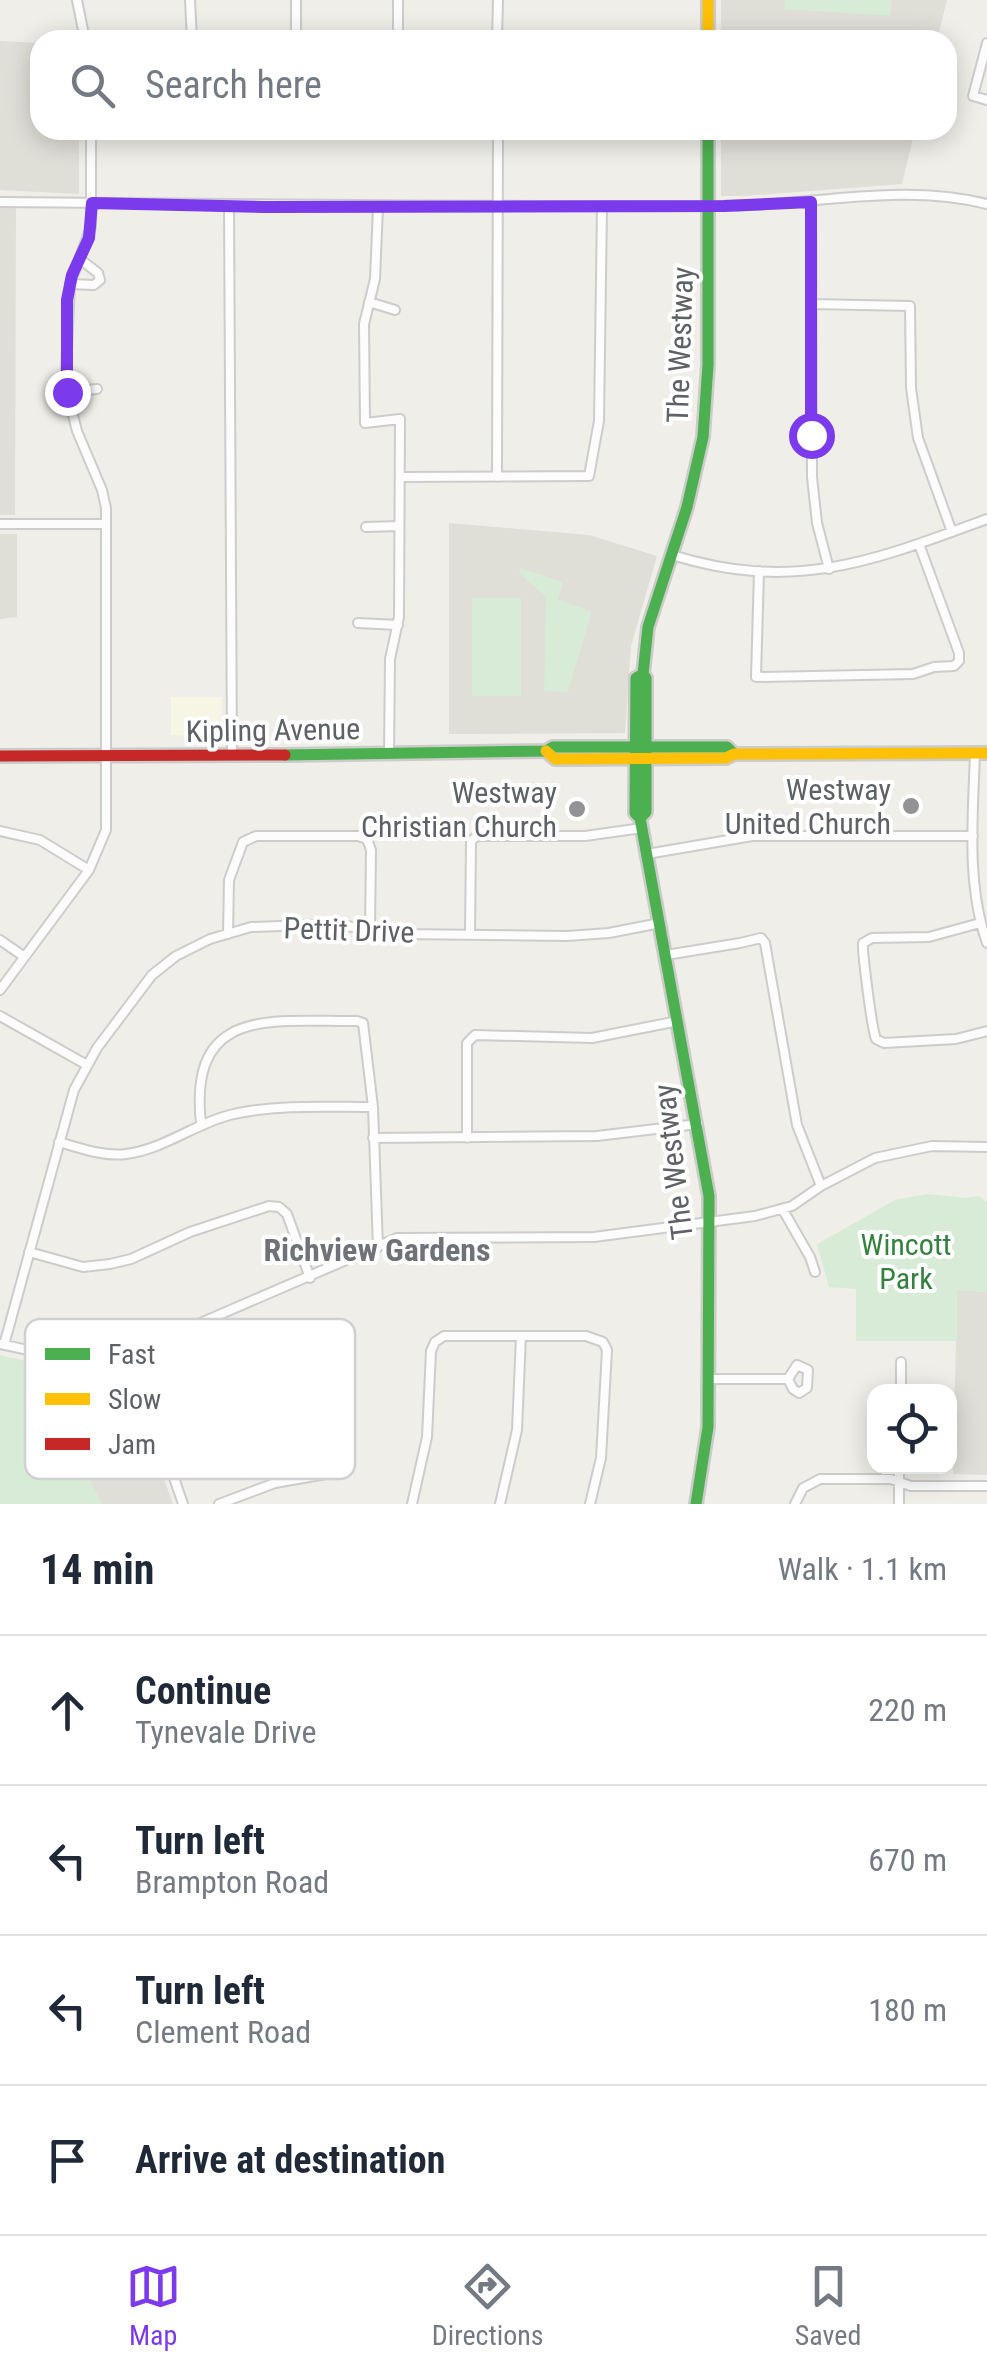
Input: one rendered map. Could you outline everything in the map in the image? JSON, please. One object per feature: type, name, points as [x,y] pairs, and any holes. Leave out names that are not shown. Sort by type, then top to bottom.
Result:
[{"type":"main road","points":[[708,0],[708,30]]},
{"type":"main road","name":"The Westway","points":[[696,1504],[705,1456],[708,1380],[706,1176],[647,854],[636,813],[641,753],[636,678],[642,674],[652,615],[694,484],[705,420],[708,140]]},
{"type":"main road","name":"Kipling Avenue","points":[[0,756],[546,751],[555,759],[727,747],[734,754],[981,753]]},
{"type":"street","points":[[77,0],[83,30]]},
{"type":"street","points":[[190,0],[192,30]]},
{"type":"street","points":[[296,0],[296,30]]},
{"type":"street","points":[[398,0],[398,30]]},
{"type":"street","points":[[497,30],[498,0]]},
{"type":"street","points":[[987,43],[974,96],[987,100]]},
{"type":"street","points":[[0,990],[89,870],[106,830],[106,524],[102,490],[77,431],[67,392],[67,300],[89,238],[91,140]]},
{"type":"street","points":[[497,477],[498,140]]},
{"type":"street","points":[[0,202],[708,206],[932,194],[987,204]]},
{"type":"street","points":[[811,202],[813,500],[829,569]]},
{"type":"street","points":[[229,204],[232,754]]},
{"type":"street","points":[[378,206],[375,279],[364,324],[365,424],[400,419],[398,625],[390,659],[389,754]]},
{"type":"street","points":[[401,477],[590,476],[599,422],[602,206]]},
{"type":"street","points":[[70,284],[95,285],[100,281],[99,274],[80,259]]},
{"type":"street","points":[[370,302],[395,310]]},
{"type":"street","points":[[811,304],[910,306],[911,388],[918,438],[952,532]]},
{"type":"street","points":[[67,392],[97,390]]},
{"type":"street","points":[[672,555],[722,569],[829,569],[881,558],[987,518]]},
{"type":"street","points":[[0,524],[106,524]]},
{"type":"street","points":[[366,526],[399,526]]},
{"type":"street","points":[[759,571],[756,677],[913,674],[954,666],[960,661],[919,544]]},
{"type":"street","points":[[358,623],[398,625]]},
{"type":"street","points":[[981,753],[973,836],[980,923],[987,943]]},
{"type":"street","points":[[470,932],[471,841],[477,836],[585,836],[641,823]]},
{"type":"street","points":[[0,831],[40,840],[89,870]]},
{"type":"street","points":[[228,934],[229,880],[243,842],[256,836],[358,836],[367,840],[371,850],[370,928]]},
{"type":"street","points":[[647,854],[752,836],[973,836]]},
{"type":"street","name":"Pettit Drive","points":[[2,1344],[74,1090],[87,1065],[152,976],[176,956],[210,939],[251,927],[309,924],[402,934],[567,936],[660,923]]},
{"type":"street","points":[[980,923],[929,936],[872,938],[863,943],[861,953],[867,967],[876,1039],[884,1043],[956,1039],[987,1030]]},
{"type":"street","points":[[666,954],[752,938],[761,938],[765,943],[797,1125],[821,1186]]},
{"type":"street","points":[[0,940],[24,956]]},
{"type":"street","points":[[0,1016],[87,1065]]},
{"type":"street","points":[[201,1124],[198,1096],[203,1070],[220,1038],[242,1026],[267,1022],[358,1020],[363,1024],[373,1107],[378,1247]]},
{"type":"street","points":[[467,1138],[466,1043],[470,1037],[592,1038],[678,1021]]},
{"type":"street","points":[[58,1142],[100,1153],[126,1154],[151,1148],[232,1114],[266,1108],[373,1107]]},
{"type":"street","points":[[373,1138],[596,1136],[698,1124]]},
{"type":"street","points":[[212,1319],[408,1237],[594,1238],[709,1222],[783,1210],[875,1158],[932,1146],[987,1147]]},
{"type":"street","points":[[29,1252],[83,1268],[110,1264],[269,1206],[279,1207],[287,1214],[310,1278]]},
{"type":"street","points":[[783,1210],[815,1272]]},
{"type":"street","points":[[412,1504],[428,1437],[432,1351],[435,1342],[444,1336],[596,1337],[607,1350],[600,1458],[590,1504]]},
{"type":"street","points":[[500,1504],[518,1430],[522,1336]]},
{"type":"street","points":[[900,1384],[901,1362]]},
{"type":"street","points":[[708,1380],[788,1379]]},
{"type":"street","points":[[899,1474],[899,1504]]},
{"type":"street","points":[[174,1479],[183,1504]]},
{"type":"street","points":[[219,1504],[274,1483],[297,1479]]},
{"type":"street","points":[[795,1504],[803,1488],[820,1479],[899,1482],[911,1486],[987,1486]]},
{"type":"shaded area","points":[[721,0],[947,0],[940,30],[721,30]]},
{"type":"shaded area","points":[[0,41],[30,42],[30,140],[79,140],[79,194],[0,190]]},
{"type":"shaded area","points":[[721,140],[913,140],[902,184],[721,196]]},
{"type":"shaded area","points":[[0,204],[16,204],[15,515],[0,515]]},
{"type":"shaded area","points":[[449,523],[589,535],[657,556],[631,646],[625,733],[449,734]]},
{"type":"shaded area","points":[[0,534],[17,534],[17,617],[0,619]]},
{"type":"shaded area","points":[[171,697],[222,697],[221,736],[171,735]]},
{"type":"shaded area","points":[[957,1290],[987,1292],[987,1475],[953,1474],[957,1474]]},
{"type":"shaded area","points":[[88,1479],[164,1479],[173,1504],[102,1504]]},
{"type":"green space","points":[[785,0],[892,0],[890,16],[784,9]]},
{"type":"green space","points":[[520,568],[563,582],[558,600],[592,611],[568,692],[544,691],[546,597],[519,573]]},
{"type":"green space","points":[[472,598],[521,598],[521,696],[472,696]]},
{"type":"green space","name":"Wincott Park","points":[[927,1194],[979,1196],[987,1202],[987,1292],[957,1290],[957,1341],[856,1341],[856,1289],[829,1287],[817,1244],[895,1200]]},
{"type":"green space","points":[[0,1355],[25,1361],[25,1479],[88,1479],[102,1504],[0,1504]]},
{"type":"traffic: fast","points":[[640,818],[646,812],[643,674],[648,627],[687,507],[703,437],[708,365],[708,140]]},
{"type":"traffic: fast","points":[[643,674],[636,678],[635,813],[640,818],[709,1196],[708,1427],[696,1504]]},
{"type":"traffic: fast","points":[[285,755],[546,751],[553,747],[727,747],[734,754]]},
{"type":"traffic: slow","points":[[708,0],[708,30]]},
{"type":"traffic: slow","points":[[546,751],[555,759],[987,753]]},
{"type":"traffic: jam","points":[[0,756],[285,755]]},
{"type":"place","name":"Westway United Church","points":[[911,806]]},
{"type":"place","name":"Westway Christian Church","points":[[577,809]]},
{"type":"district","name":"Richview Gardens","points":[[377,1250]]},
{"type":"route","points":[[67,392],[67,300],[72,275],[89,238],[92,203],[264,207],[724,206],[811,202],[811,435]]}]
